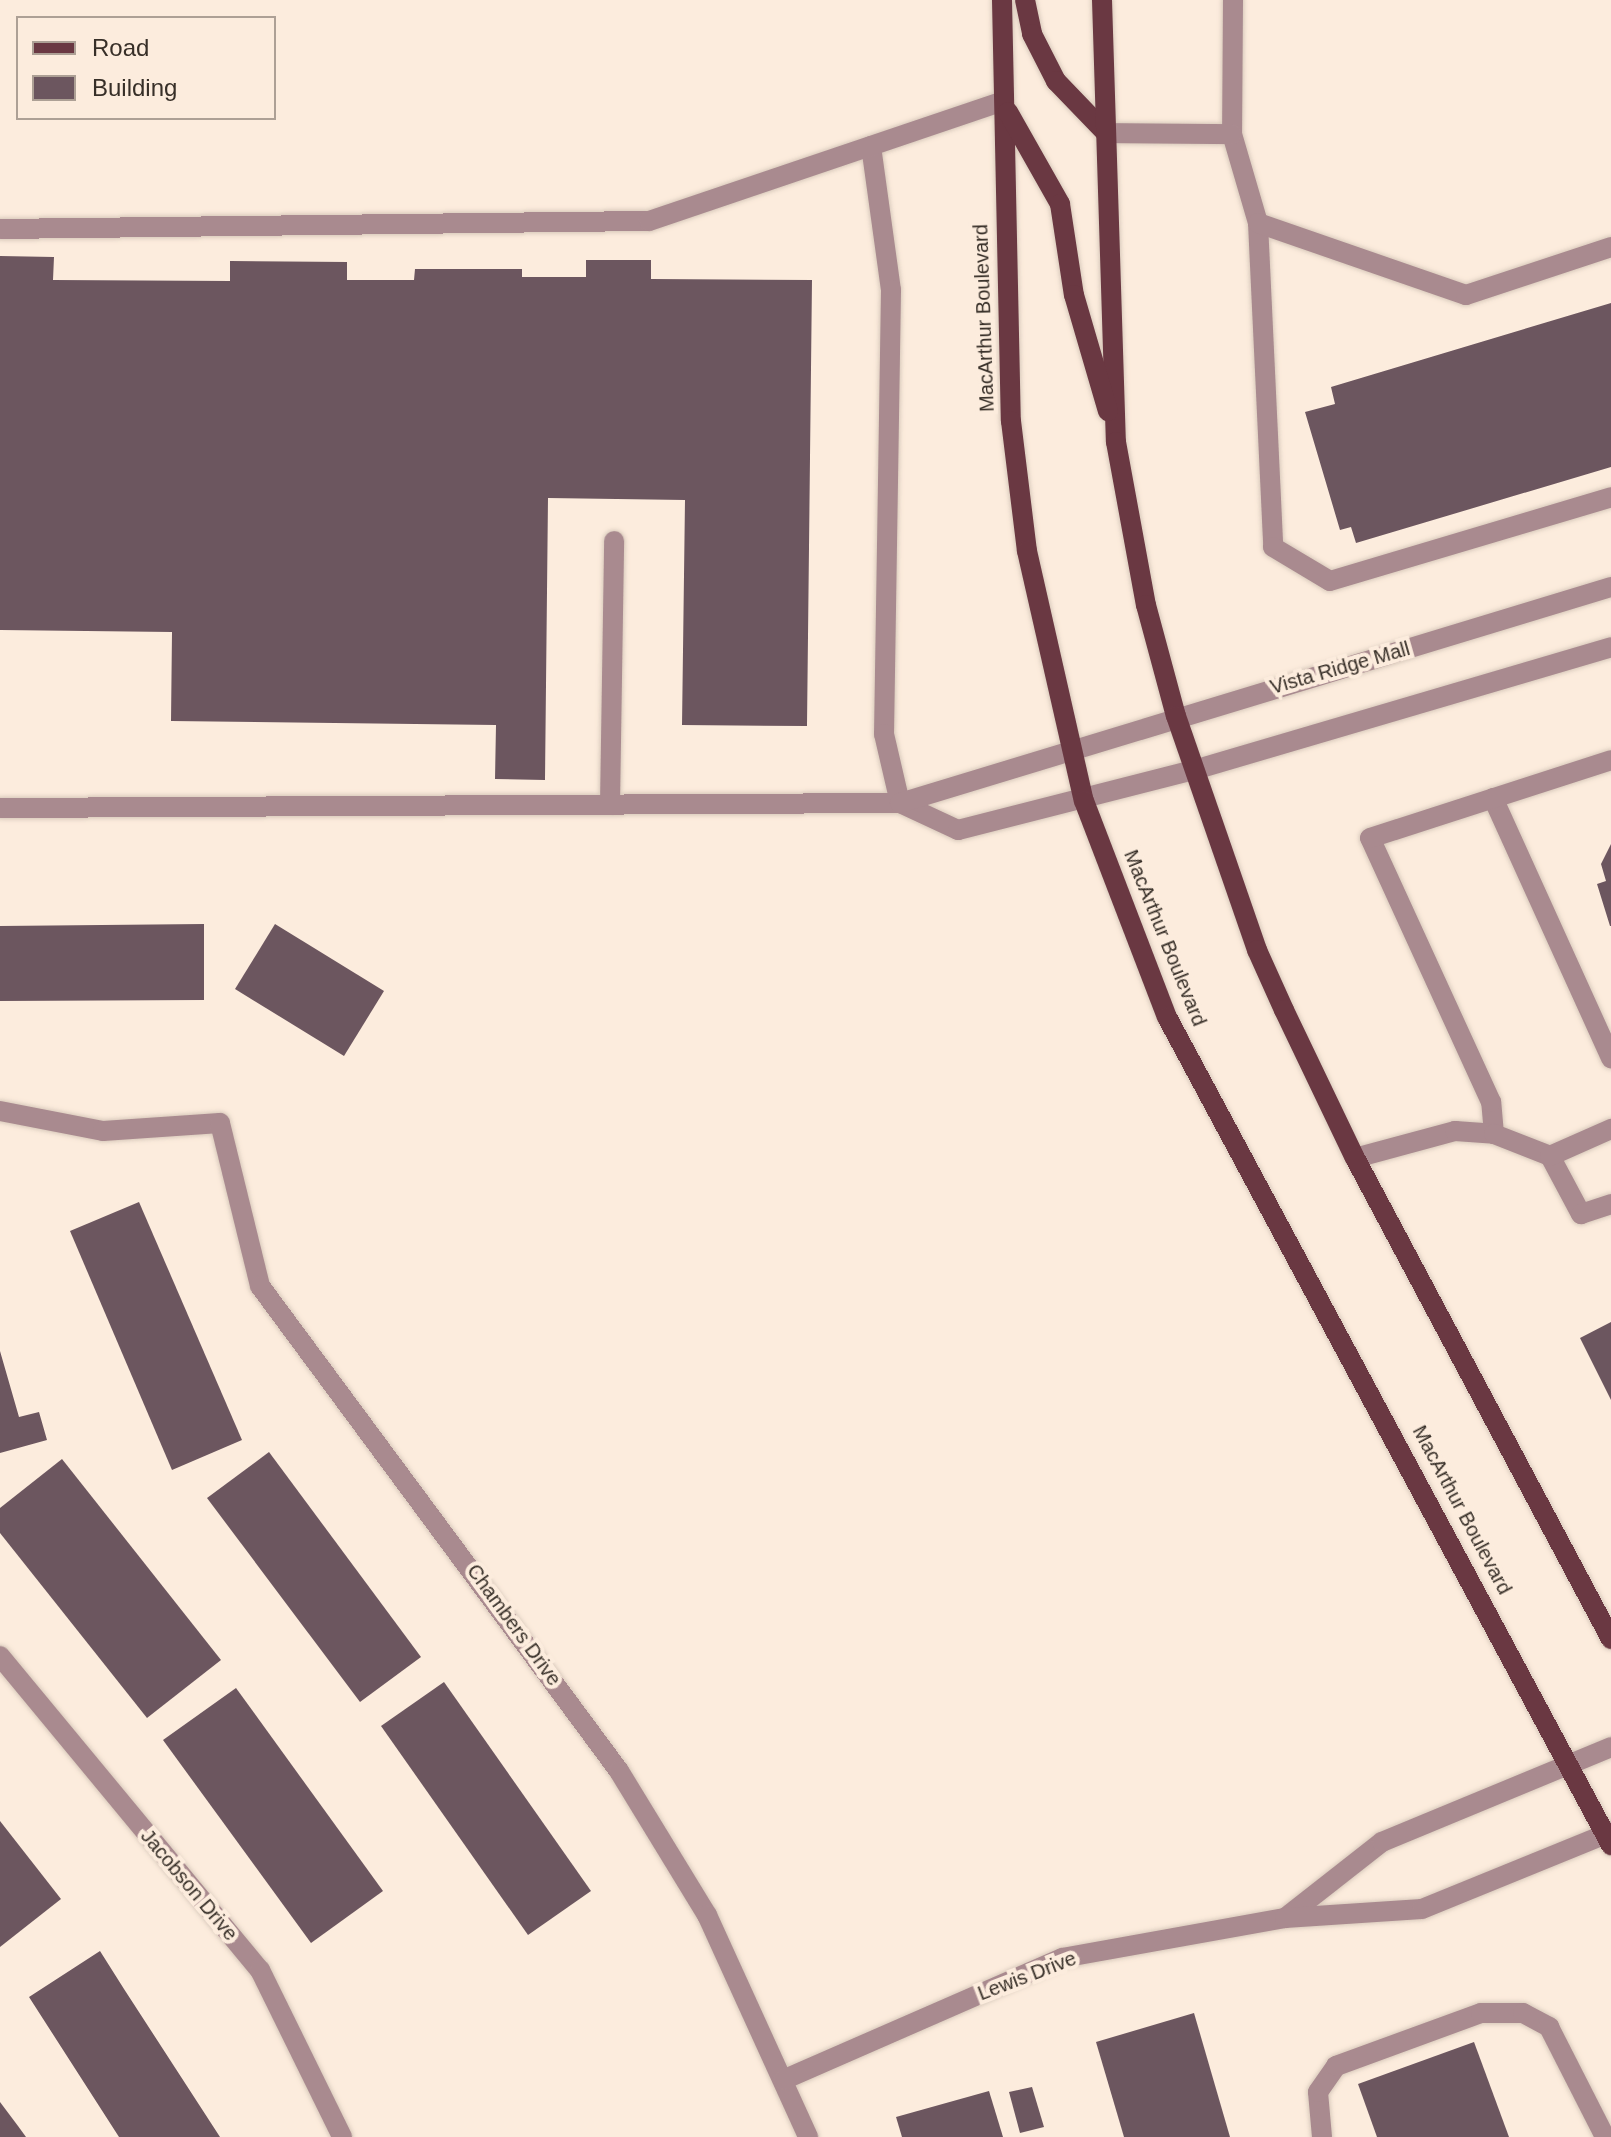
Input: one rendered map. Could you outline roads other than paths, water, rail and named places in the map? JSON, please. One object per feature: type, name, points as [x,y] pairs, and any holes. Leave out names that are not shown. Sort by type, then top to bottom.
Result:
[{"type":"main road","name":"MacArthur Boulevard","points":[[1002,0],[1011,421],[1027,551],[1070,753],[1084,801],[1167,1017],[1609,1837]]},
{"type":"main road","points":[[1025,0],[1032,34],[1056,81],[1106,133]]},
{"type":"main road","points":[[1102,0],[1116,442]]},
{"type":"main road","points":[[1003,101],[1023,147],[1060,204],[1074,295],[1116,442],[1146,605],[1176,716],[1257,950],[1355,1158],[1611,1639]]},
{"type":"street","points":[[1233,0],[1232,134],[1258,223],[1273,547],[1330,581],[1611,497]]},
{"type":"street","points":[[0,229],[649,221],[1003,101]]},
{"type":"street","points":[[1106,133],[1232,134]]},
{"type":"street","points":[[871,146],[891,290],[884,734],[900,803]]},
{"type":"street","points":[[1258,223],[1466,295],[1611,247]]},
{"type":"street","points":[[610,805],[614,541]]},
{"type":"street","name":"Vista Ridge Mall","points":[[900,803],[1070,753],[1176,716],[1611,587]]},
{"type":"street","points":[[0,808],[900,803],[958,830],[1084,801],[1611,647]]},
{"type":"street","points":[[1494,1134],[1491,1102],[1370,838],[1611,760]]},
{"type":"street","points":[[1493,798],[1611,1058]]},
{"type":"street","name":"Chambers Drive","points":[[0,1111],[103,1131],[220,1123],[260,1286],[619,1771],[707,1915],[808,2137]]},
{"type":"street","points":[[1550,1156],[1611,1129]]},
{"type":"street","points":[[1355,1158],[1455,1131],[1494,1134],[1550,1156],[1581,1214],[1611,1204]]},
{"type":"street","name":"Jacobson Drive","points":[[0,1656],[260,1970],[342,2137]]},
{"type":"street","points":[[1570,1765],[1611,1747]]},
{"type":"street","name":"Lewis Drive","points":[[1285,1918],[1382,1842],[1570,1765]]},
{"type":"street","name":"Lewis Drive","points":[[783,2080],[1062,1958],[1285,1918],[1422,1909],[1609,1837]]},
{"type":"street","points":[[1322,2137],[1318,2092],[1336,2066],[1481,2013],[1523,2013],[1549,2027],[1605,2137]]}]
